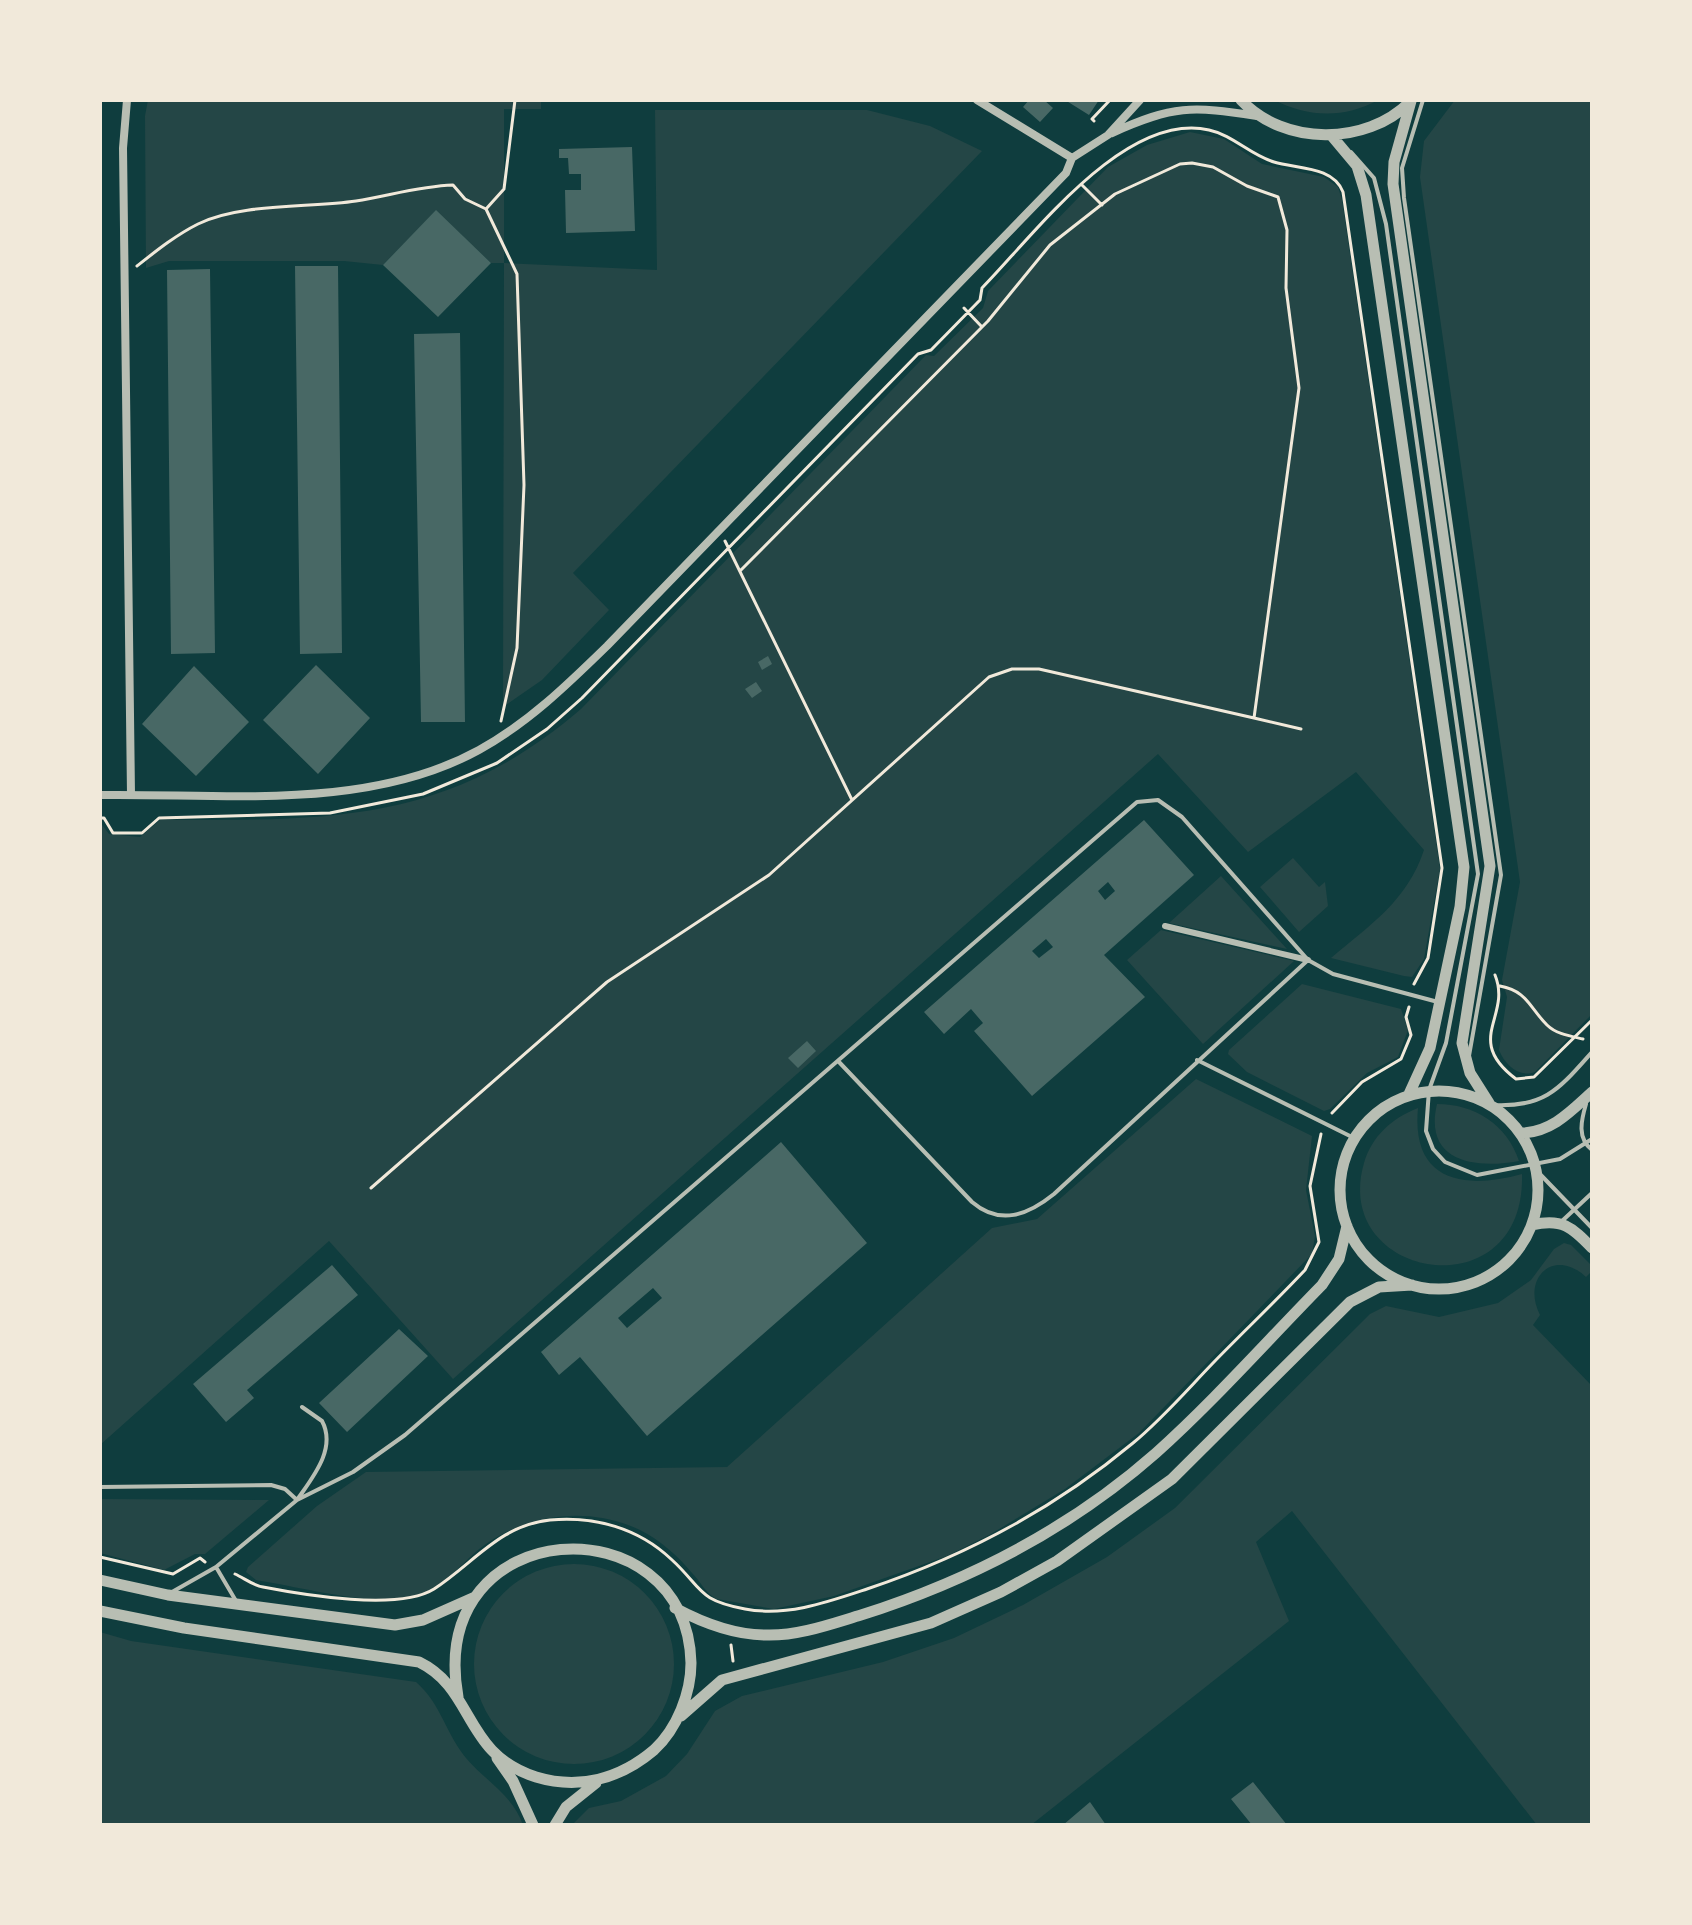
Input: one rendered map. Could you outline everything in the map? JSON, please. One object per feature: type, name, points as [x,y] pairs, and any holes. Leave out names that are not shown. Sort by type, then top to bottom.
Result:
[{"type":"street","points":[[127,100],[123,148],[131,795]]},
{"type":"street","points":[[977,100],[1072,158]]},
{"type":"street","points":[[1108,135],[1140,100]]},
{"type":"street","points":[[1241,100],[1259,116]]},
{"type":"street","points":[[100,795],[285,794],[364,786],[440,767],[496,740],[563,689],[1066,173],[1072,158],[1108,135],[1161,112],[1180,108],[1259,116],[1302,133],[1331,135],[1381,123],[1415,100]]},
{"type":"street","points":[[676,1721],[710,1688],[729,1677],[922,1627],[966,1609],[1044,1569],[1121,1518],[1172,1479],[1350,1302],[1379,1287],[1412,1285],[1449,1289],[1484,1278],[1513,1256],[1532,1225],[1539,1196],[1536,1167],[1522,1133],[1491,1104],[1467,1066],[1463,1034],[1491,876],[1476,727],[1393,184],[1394,162],[1415,100]]},
{"type":"street","points":[[1331,135],[1357,166],[1366,195],[1465,877],[1425,1064],[1409,1094]]},
{"type":"street","points":[[1165,926],[1308,960]]},
{"type":"street","points":[[1412,1285],[1374,1264],[1359,1248],[1347,1226],[1340,1183],[1354,1138],[1381,1108],[1409,1094],[1429,1090],[1491,1104]]},
{"type":"street","points":[[1522,1133],[1544,1130],[1591,1093]]},
{"type":"street","points":[[1532,1225],[1556,1221],[1572,1227],[1592,1248]]},
{"type":"street","points":[[675,1608],[702,1622],[733,1631],[770,1635],[801,1631],[872,1612],[937,1588],[1038,1537],[1126,1477],[1180,1430],[1322,1285],[1339,1259],[1347,1226]]},
{"type":"street","points":[[458,1697],[456,1650],[466,1614],[476,1597],[501,1570],[539,1551],[579,1547],[617,1556],[650,1575],[675,1608],[688,1640],[691,1677],[676,1721],[670,1732],[644,1758],[599,1780],[566,1807],[555,1825]]},
{"type":"street","points":[[100,1580],[240,1606],[401,1625],[429,1618],[476,1597]]},
{"type":"street","points":[[100,1611],[184,1628],[410,1659],[444,1677],[458,1697],[469,1723],[513,1781],[533,1825]]},
{"type":"street","points":[[492,1751],[535,1776],[566,1783],[599,1780]]},
{"type":"lane","points":[[1331,135],[1368,168],[1377,187],[1386,224],[1478,880],[1446,1043],[1429,1090],[1425,1121],[1429,1141],[1449,1166],[1467,1173],[1488,1175],[1536,1167],[1566,1157],[1592,1139]]},
{"type":"lane","points":[[168,1595],[216,1567],[297,1500],[353,1472],[405,1435],[839,1062],[1124,811],[1144,800],[1166,804],[1182,817],[1308,960],[1333,974],[1440,1003]]},
{"type":"lane","points":[[839,1062],[972,1202],[988,1213],[1005,1216],[1032,1210],[1054,1194],[1308,960]]},
{"type":"lane","points":[[1491,1104],[1523,1105],[1542,1099],[1558,1089],[1592,1052]]},
{"type":"lane","points":[[1197,1060],[1354,1138]]},
{"type":"lane","points":[[1591,1093],[1581,1123],[1586,1145],[1592,1150]]},
{"type":"lane","points":[[1536,1167],[1592,1228]]},
{"type":"lane","points":[[1556,1221],[1563,1221],[1592,1193]]},
{"type":"lane","points":[[297,1500],[316,1472],[326,1441],[322,1421],[302,1407]]},
{"type":"lane","points":[[100,1487],[271,1485],[285,1489],[297,1500]]},
{"type":"lane","points":[[216,1567],[225,1587],[240,1606]]},
{"type":"path","points":[[486,209],[504,189],[515,100]]},
{"type":"path","points":[[1094,121],[1092,119],[1110,100]]},
{"type":"path","points":[[100,818],[104,818],[113,833],[142,833],[159,818],[283,816],[360,809],[423,794],[497,763],[561,717],[918,354],[931,350],[966,310],[980,300],[982,288],[1082,185],[1123,151],[1174,131],[1211,130],[1266,159],[1327,174],[1339,183],[1360,299],[1442,876],[1428,958],[1414,984]]},
{"type":"path","points":[[1118,145],[1123,151]]},
{"type":"path","points":[[740,571],[982,327],[1050,245],[1122,190],[1186,163],[1213,167],[1247,186],[1273,193],[1282,204],[1288,234],[1286,288],[1299,388],[1254,718]]},
{"type":"path","points":[[126,275],[201,223],[260,209],[350,202],[403,194],[428,185],[453,185],[465,199],[486,209],[517,274],[524,485],[517,648],[496,740]]},
{"type":"path","points":[[1082,185],[1102,205]]},
{"type":"path","points":[[966,310],[982,327]]},
{"type":"path","points":[[719,528],[852,800]]},
{"type":"path","points":[[371,1188],[607,982],[753,887],[980,683],[1012,669],[1039,669],[1301,729]]},
{"type":"path","points":[[1583,1039],[1575,1037],[1559,1033],[1547,1025],[1516,989],[1500,986],[1490,1039],[1492,1056],[1516,1079],[1534,1077],[1575,1037],[1592,1020]]},
{"type":"path","points":[[1330,1118],[1362,1082],[1401,1059],[1411,1035],[1406,1017],[1410,1006]]},
{"type":"path","points":[[232,1573],[263,1587],[377,1602],[403,1600],[431,1591],[501,1536],[545,1521],[568,1519],[597,1521],[632,1531],[673,1560],[705,1597],[749,1610],[787,1611],[912,1573],[995,1535],[1103,1467],[1151,1427],[1295,1280],[1315,1256],[1319,1242],[1310,1186],[1321,1136]]},
{"type":"path","points":[[100,1557],[173,1574],[200,1558],[204,1562]]},
{"type":"path","points":[[731,1642],[735,1664]]},
{"type":"shaded area","points":[[148,100],[541,100],[541,109],[504,109],[504,263],[491,263],[436,211],[383,265],[344,261],[169,261],[146,268],[145,116]]},
{"type":"shaded area","points":[[1274,100],[1378,100],[1352,110],[1326,114],[1299,110]]},
{"type":"shaded area","points":[[1455,100],[1592,100],[1592,1014],[1535,1072],[1529,1073],[1513,1069],[1499,1050],[1507,997],[1502,980],[1520,882],[1420,177],[1424,141]]},
{"type":"shaded area","points":[[655,110],[867,110],[930,126],[982,151],[573,573],[609,610],[542,680],[503,707],[504,263],[657,270]]},
{"type":"shaded area","points":[[1190,132],[1224,139],[1262,164],[1324,177],[1338,187],[1342,200],[1440,869],[1424,959],[1412,977],[1331,958],[1398,898],[1417,868],[1424,850],[1356,772],[1248,852],[1158,754],[453,1379],[329,1241],[100,1445],[100,822],[109,834],[140,837],[160,820],[278,819],[383,808],[433,795],[482,775],[531,747],[581,709],[926,355],[934,356],[983,308],[988,291],[1108,167],[1147,145]]},
{"type":"shaded area","points":[[1293,858],[1319,887],[1325,882],[1328,906],[1299,932],[1260,887]]},
{"type":"shaded area","points":[[1221,876],[1287,949],[1169,923]]},
{"type":"shaded area","points":[[1161,930],[1294,961],[1203,1044],[1127,960]]},
{"type":"shaded area","points":[[1302,984],[1401,1009],[1408,1030],[1398,1057],[1367,1073],[1330,1109],[1324,1111],[1247,1072],[1228,1054]]},
{"type":"shaded area","points":[[1196,1079],[1312,1136],[1306,1190],[1315,1236],[1312,1254],[1139,1433],[1065,1489],[991,1534],[947,1556],[834,1596],[774,1609],[717,1599],[706,1591],[675,1555],[647,1534],[620,1522],[577,1516],[535,1521],[515,1528],[478,1550],[441,1583],[424,1593],[397,1599],[336,1595],[256,1580],[246,1572],[317,1506],[366,1472],[727,1467],[992,1228],[1037,1219]]},
{"type":"shaded area","points":[[1437,1104],[1464,1108],[1487,1119],[1506,1136],[1519,1161],[1486,1164],[1457,1158],[1438,1139],[1435,1124]]},
{"type":"shaded area","points":[[1418,1108],[1418,1133],[1423,1152],[1433,1166],[1446,1175],[1480,1181],[1522,1174],[1515,1218],[1494,1247],[1465,1262],[1432,1264],[1400,1255],[1375,1234],[1361,1203],[1364,1163],[1372,1144],[1392,1123]]},
{"type":"shaded area","points":[[1564,1243],[1571,1245],[1592,1266],[1592,1271],[1586,1277],[1563,1265],[1544,1271],[1535,1289],[1535,1302],[1540,1315],[1533,1325],[1592,1386],[1592,1825],[1537,1825],[1292,1511],[1256,1542],[1289,1621],[1031,1825],[572,1825],[589,1808],[621,1801],[666,1776],[687,1754],[715,1711],[742,1696],[883,1662],[954,1638],[1023,1605],[1107,1557],[1175,1508],[1370,1314],[1386,1306],[1439,1317],[1498,1303],[1531,1280],[1554,1249]]},
{"type":"shaded area","points":[[100,1499],[269,1500],[205,1554],[195,1554],[164,1570],[100,1553]]},
{"type":"shaded area","points":[[574,1564],[612,1572],[645,1593],[666,1626],[674,1664],[666,1702],[645,1735],[612,1756],[574,1764],[536,1756],[503,1735],[482,1702],[474,1664],[482,1626],[503,1593],[536,1572]]},
{"type":"shaded area","points":[[100,1632],[131,1641],[416,1682],[424,1689],[467,1760],[511,1803],[523,1825],[100,1825]]},
{"type":"building","points":[[1029,100],[1044,100],[1053,108],[1040,122],[1023,107]]},
{"type":"building","points":[[1065,100],[1099,100],[1089,115]]},
{"type":"building","points":[[632,147],[635,231],[566,233],[565,190],[581,190],[581,174],[569,174],[568,158],[559,158],[559,149]]},
{"type":"building","points":[[436,210],[491,263],[438,317],[383,265]]},
{"type":"building","points":[[295,266],[338,266],[342,653],[300,654]]},
{"type":"building","points":[[210,269],[215,653],[171,654],[167,270]]},
{"type":"building","points":[[460,333],[465,722],[421,722],[414,334]]},
{"type":"building","points":[[768,656],[772,664],[762,670],[758,662]]},
{"type":"building","points":[[316,665],[370,718],[318,774],[263,720]]},
{"type":"building","points":[[194,666],[249,722],[196,776],[142,724]]},
{"type":"building","points":[[756,682],[762,691],[752,698],[745,689]]},
{"type":"building","points":[[1144,820],[1194,875],[1104,955],[1145,997],[1032,1096],[974,1031],[983,1023],[971,1009],[944,1034],[924,1012]],"holes":[[[1108,882],[1115,891],[1105,900],[1098,891]],[[1046,939],[1053,947],[1039,958],[1032,951]]]},
{"type":"building","points":[[807,1041],[816,1051],[798,1068],[788,1058]]},
{"type":"building","points":[[781,1142],[867,1243],[647,1436],[580,1357],[559,1375],[541,1352]],"holes":[[[653,1288],[662,1298],[627,1328],[618,1318]]]},
{"type":"building","points":[[332,1265],[358,1295],[247,1390],[254,1398],[226,1422],[193,1384]]},
{"type":"building","points":[[399,1329],[428,1356],[347,1432],[319,1403]]},
{"type":"building","points":[[1253,1782],[1287,1825],[1252,1825],[1231,1799]]},
{"type":"building","points":[[1090,1802],[1106,1825],[1063,1825]]}]
